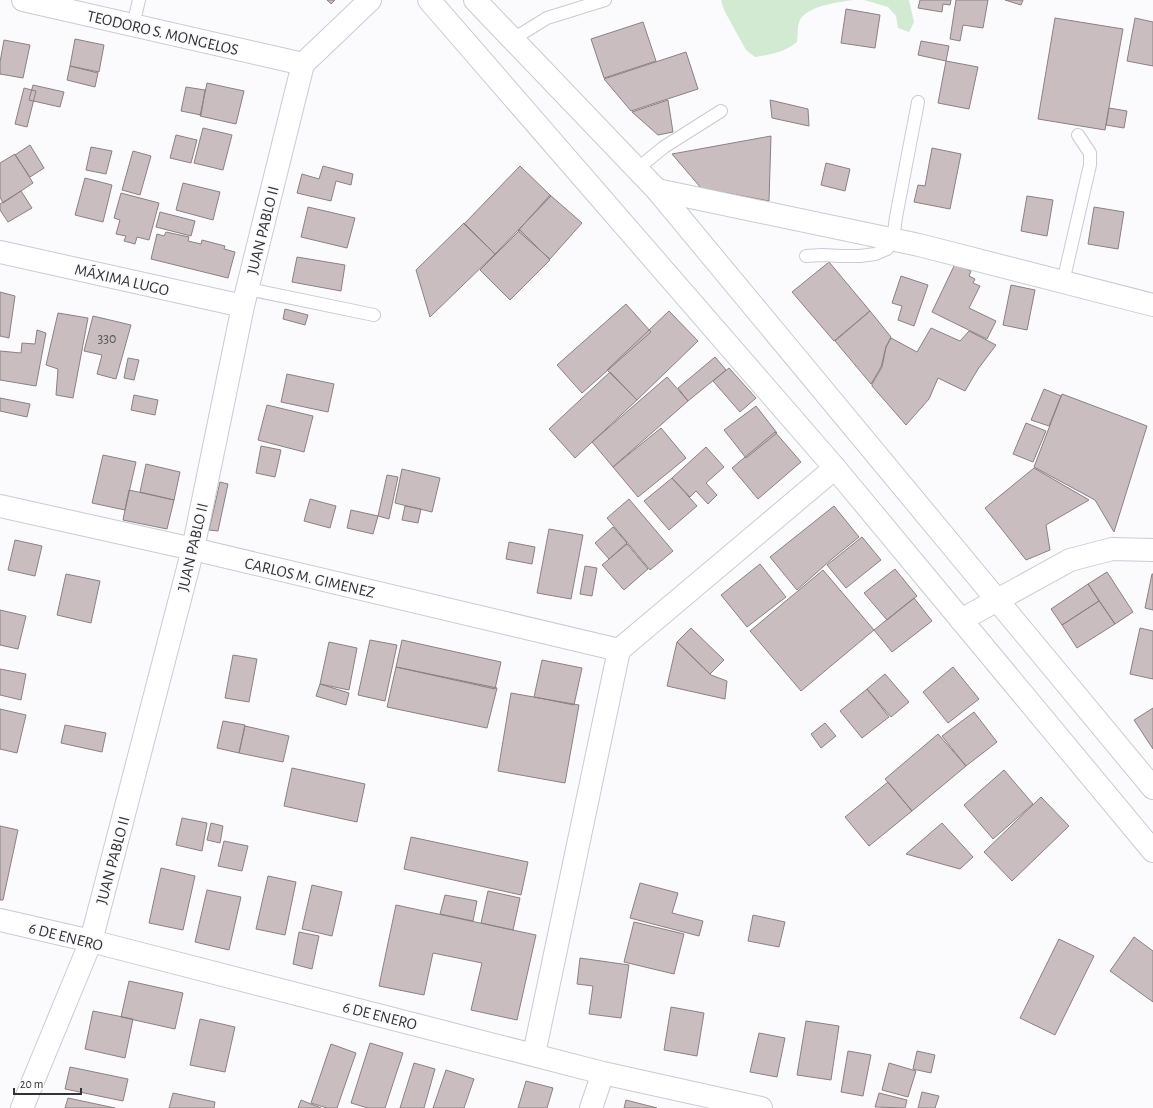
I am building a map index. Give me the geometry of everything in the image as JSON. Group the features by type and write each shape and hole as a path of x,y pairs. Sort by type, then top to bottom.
{"main road":[{"name":"TEODORO S. MONGELOS","path":"23,0 303,64"},
{"path":"303,64 370,0"},
{"path":"429,0 835,468 1153,851"},
{"path":"475,0 657,190 997,600 1151,782"},
{"name":"JUAN PABLO II","path":"22,1108 91,941 193,549 246,297 303,64"},
{"path":"657,190 894,239 1153,305"},
{"name":"MÁXIMA LUGO","path":"0,252 246,297"},
{"path":"534,1054 619,650 835,468"},
{"name":"CARLOS M. GIMENEZ","path":"0,506 193,549 619,650"},
{"path":"961,620 1070,560 1112,549 1153,550"},
{"name":"6 DE ENERO","path":"0,920 91,941 603,1072 761,1108"},
{"path":"592,1108 603,1072"}],"lane":[{"path":"133,25 140,0"},
{"path":"512,39 547,18 605,0"},
{"path":"806,256 875,254 887,249 894,239 896,217 918,102"},
{"path":"637,169 664,147 721,111"},
{"path":"1063,282 1090,165 1090,153 1078,135"},
{"path":"246,297 374,315"}],"green space":[{"path":"721,0 853,0 816,8 809,11 799,22 797,42 782,51 755,57 746,50 724,10"},
{"path":"864,0 909,0 914,22 909,32 898,28 896,16 888,7"}],"building":[{"path":"327,0 335,0 331,4"},
{"path":"920,0 951,0 950,5 943,4 942,12 918,8"},
{"path":"956,0 988,0 983,28 963,25 960,41 950,39"},
{"path":"1005,0 1023,0 1021,5"},
{"path":"846,9 880,15 875,48 841,43"},
{"path":"1055,18 1123,29 1105,130 1038,119"},
{"path":"1135,18 1153,22 1153,66 1127,61"},
{"path":"643,22 656,61 604,78 591,39"},
{"path":"75,39 104,45 99,72 70,66"},
{"path":"4,40 30,45 23,78 0,74 0,62"},
{"path":"921,41 949,46 946,61 918,55"},
{"path":"686,52 698,89 631,111 604,79"},
{"path":"946,61 978,67 969,109 938,103"},
{"path":"70,66 98,73 95,87 67,80"},
{"path":"207,83 244,91 236,124 200,116"},
{"path":"33,85 64,92 60,107 29,100"},
{"path":"186,87 205,90 201,115 181,111"},
{"path":"24,88 36,91 27,127 15,124"},
{"path":"668,100 673,132 658,135 632,112"},
{"path":"770,100 808,109 809,126 772,118"},
{"path":"1109,108 1127,111 1124,128 1106,125"},
{"path":"203,128 232,135 223,170 194,163"},
{"path":"176,135 197,140 191,163 170,158"},
{"path":"771,136 769,201 701,188 672,154"},
{"path":"30,145 44,168 30,177 15,155"},
{"path":"91,147 112,151 106,174 86,170"},
{"path":"932,148 961,154 950,209 914,202 918,185 925,186"},
{"path":"133,151 151,156 140,195 122,190"},
{"path":"15,154 33,183 3,203 0,197 0,163"},
{"path":"826,163 850,169 845,191 821,185"},
{"path":"323,166 353,174 351,185 336,181 331,201 297,193 302,174 319,179"},
{"path":"520,166 551,196 495,254 464,224"},
{"path":"85,178 112,185 103,222 75,215"},
{"path":"183,183 220,192 213,220 176,210"},
{"path":"21,191 32,208 8,222 0,210 0,204"},
{"path":"121,193 159,203 149,240 137,237 135,244 124,241 126,236 116,234 120,220 114,218"},
{"path":"550,195 582,223 550,259 518,231"},
{"path":"1027,196 1053,200 1047,236 1021,231"},
{"path":"308,207 355,218 347,248 301,237"},
{"path":"1094,207 1124,212 1118,249 1088,244"},
{"path":"160,212 195,221 191,236 156,227"},
{"path":"464,223 495,254 430,317 416,270"},
{"path":"520,230 550,260 510,300 480,270"},
{"path":"166,232 189,237 188,241 201,244 202,240 225,246 224,249 235,252 228,278 151,259 157,234 164,236"},
{"path":"297,257 345,265 341,291 292,282"},
{"path":"829,262 870,311 834,341 792,292"},
{"path":"955,264 971,271 969,276 975,279 973,283 980,286 969,308 996,321 987,339 932,312"},
{"path":"901,276 928,285 914,326 898,320 902,306 892,303"},
{"path":"1011,285 1035,290 1027,330 1003,325"},
{"path":"0,292 15,296 9,338 0,336"},
{"path":"626,304 651,332 582,393 557,365"},
{"path":"285,309 308,315 305,325 283,319"},
{"path":"669,311 698,341 637,400 607,370"},
{"path":"870,311 891,337 886,347 881,367 871,384 835,341"},
{"path":"58,313 88,318 73,398 56,395 58,369 46,365"},
{"path":"93,316 131,325 116,379 97,374 102,355 84,351"},
{"path":"931,328 960,341 969,331 996,345 978,369 965,391 938,378 929,399 906,425 872,386 872,384 882,367 886,347 891,338 917,352"},
{"path":"37,330 46,333 36,386 0,380 0,351 21,353 22,343 35,344"},
{"path":"715,357 726,370 688,401 678,388"},
{"path":"128,358 139,360 134,380 124,378"},
{"path":"729,368 756,398 740,412 713,381"},
{"path":"610,372 637,400 575,458 549,429"},
{"path":"287,374 334,384 328,412 281,402"},
{"path":"667,377 688,401 613,467 592,442"},
{"path":"1044,389 1061,396 1049,426 1031,420"},
{"path":"1062,394 1147,426 1114,532 1095,500 1034,467"},
{"path":"134,395 158,400 155,415 131,410"},
{"path":"0,398 30,404 27,417 0,411"},
{"path":"267,405 313,416 304,452 258,440"},
{"path":"756,406 777,433 746,458 724,430"},
{"path":"1026,423 1046,431 1033,462 1013,454"},
{"path":"661,428 686,458 638,497 613,467"},
{"path":"775,432 801,462 758,499 732,468"},
{"path":"261,446 281,450 275,477 256,473"},
{"path":"706,447 724,467 706,483 717,495 708,504 696,491 690,497 672,478"},
{"path":"103,455 136,462 125,510 92,503"},
{"path":"146,464 180,472 174,500 140,492"},
{"path":"1034,468 1089,500 1046,525 1050,550 1026,560 985,508"},
{"path":"402,469 440,478 432,512 395,503"},
{"path":"387,475 398,477 389,519 378,516"},
{"path":"672,478 697,506 669,530 644,501"},
{"path":"220,482 228,484 218,531 209,530"},
{"path":"129,490 174,500 167,529 123,520"},
{"path":"310,499 336,506 330,528 304,521"},
{"path":"629,499 673,551 650,570 607,518"},
{"path":"405,506 421,509 418,523 402,520"},
{"path":"834,506 859,537 797,590 770,557"},
{"path":"351,510 378,516 373,534 347,528"},
{"path":"613,527 627,543 609,559 595,543"},
{"path":"549,529 583,535 571,599 537,593"},
{"path":"862,537 881,560 846,588 827,565"},
{"path":"15,540 42,546 35,576 8,570"},
{"path":"509,542 535,547 532,564 506,559"},
{"path":"627,544 648,569 624,590 602,565"},
{"path":"760,564 786,597 747,627 721,595"},
{"path":"585,566 597,568 592,596 580,594"},
{"path":"895,569 917,596 887,620 864,593"},
{"path":"823,570 874,630 801,691 750,631"},
{"path":"1107,572 1133,612 1115,624 1088,584"},
{"path":"66,574 100,581 91,623 57,615"},
{"path":"1153,574 1153,610 1145,608"},
{"path":"1088,584 1099,601 1062,625 1051,609"},
{"path":"914,598 932,621 892,652 874,630"},
{"path":"1099,601 1115,624 1077,648 1062,625"},
{"path":"0,610 26,616 18,649 0,645"},
{"path":"691,628 724,660 710,674 677,642"},
{"path":"1140,628 1153,631 1153,679 1130,674"},
{"path":"370,640 397,645 385,701 358,695"},
{"path":"402,640 501,662 495,689 396,667"},
{"path":"329,642 357,648 349,690 320,684"},
{"path":"677,642 711,675 727,681 725,699 667,686"},
{"path":"233,655 257,659 249,702 225,698"},
{"path":"542,660 582,668 574,705 534,697"},
{"path":"396,667 497,688 487,728 387,707"},
{"path":"953,667 979,699 948,723 923,692"},
{"path":"0,669 26,674 21,700 0,695"},
{"path":"885,674 909,702 891,717 867,689"},
{"path":"320,684 349,693 346,705 316,696"},
{"path":"867,689 889,717 862,738 840,711"},
{"path":"511,693 579,705 565,783 498,771"},
{"path":"1153,708 1153,749 1134,720"},
{"path":"0,709 26,715 17,753 0,749"},
{"path":"974,712 997,742 966,766 942,736"},
{"path":"223,721 245,725 239,753 217,748"},
{"path":"825,723 836,736 821,748 811,734"},
{"path":"65,725 106,733 102,752 61,743"},
{"path":"245,726 289,736 283,762 239,753"},
{"path":"938,734 966,766 912,811 885,779"},
{"path":"292,768 365,784 357,822 284,806"},
{"path":"1004,770 1033,804 993,839 964,805"},
{"path":"888,782 912,811 869,846 845,817"},
{"path":"1041,797 1069,826 1012,881 984,852"},
{"path":"182,818 207,823 202,851 176,845"},
{"path":"211,823 223,826 220,843 207,840"},
{"path":"942,823 973,857 960,869 906,854"},
{"path":"0,826 18,830 3,900 0,900"},
{"path":"411,837 528,862 521,895 404,869"},
{"path":"224,841 248,846 242,871 218,866"},
{"path":"161,868 195,876 183,930 149,923"},
{"path":"268,876 296,882 285,935 256,929"},
{"path":"640,883 678,893 672,913 703,921 699,936 630,918"},
{"path":"312,885 342,892 332,936 302,929"},
{"path":"207,890 241,897 229,950 195,942"},
{"path":"488,891 520,898 513,930 481,923"},
{"path":"445,895 477,901 473,921 440,914"},
{"path":"396,905 536,935 517,1020 471,1010 482,963 433,953 424,995 379,986"},
{"path":"753,915 785,922 779,947 748,941"},
{"path":"634,922 684,934 674,974 624,962"},
{"path":"299,932 319,936 312,969 293,964"},
{"path":"1134,937 1153,951 1153,1002 1110,971"},
{"path":"1059,939 1094,956 1055,1035 1020,1018"},
{"path":"580,958 629,965 621,1018 589,1014 593,986 577,984"},
{"path":"129,981 183,993 175,1029 121,1017"},
{"path":"671,1007 704,1013 697,1056 664,1050"},
{"path":"93,1011 133,1019 125,1058 85,1049"},
{"path":"200,1019 235,1027 225,1072 190,1065"},
{"path":"806,1021 839,1026 831,1080 797,1075"},
{"path":"759,1033 785,1038 777,1077 750,1072"},
{"path":"370,1043 403,1053 385,1108 368,1108 351,1103"},
{"path":"331,1044 356,1053 337,1108 327,1108 311,1103"},
{"path":"848,1051 871,1055 863,1096 841,1092"},
{"path":"917,1051 935,1055 931,1073 913,1069"},
{"path":"414,1063 435,1069 424,1108 400,1108"},
{"path":"889,1063 916,1071 908,1097 882,1090"},
{"path":"70,1067 128,1079 123,1101 65,1089"},
{"path":"446,1070 474,1079 464,1108 433,1108"},
{"path":"526,1081 553,1088 547,1108 518,1108"},
{"path":"922,1092 939,1096 935,1108 918,1108"},
{"path":"173,1093 215,1102 214,1108 169,1108"},
{"path":"879,1093 907,1100 905,1108 875,1107"},
{"path":"68,1098 115,1108 65,1108"},
{"path":"301,1100 321,1108 298,1108"},
{"path":"626,1100 657,1108 624,1108"}]}
